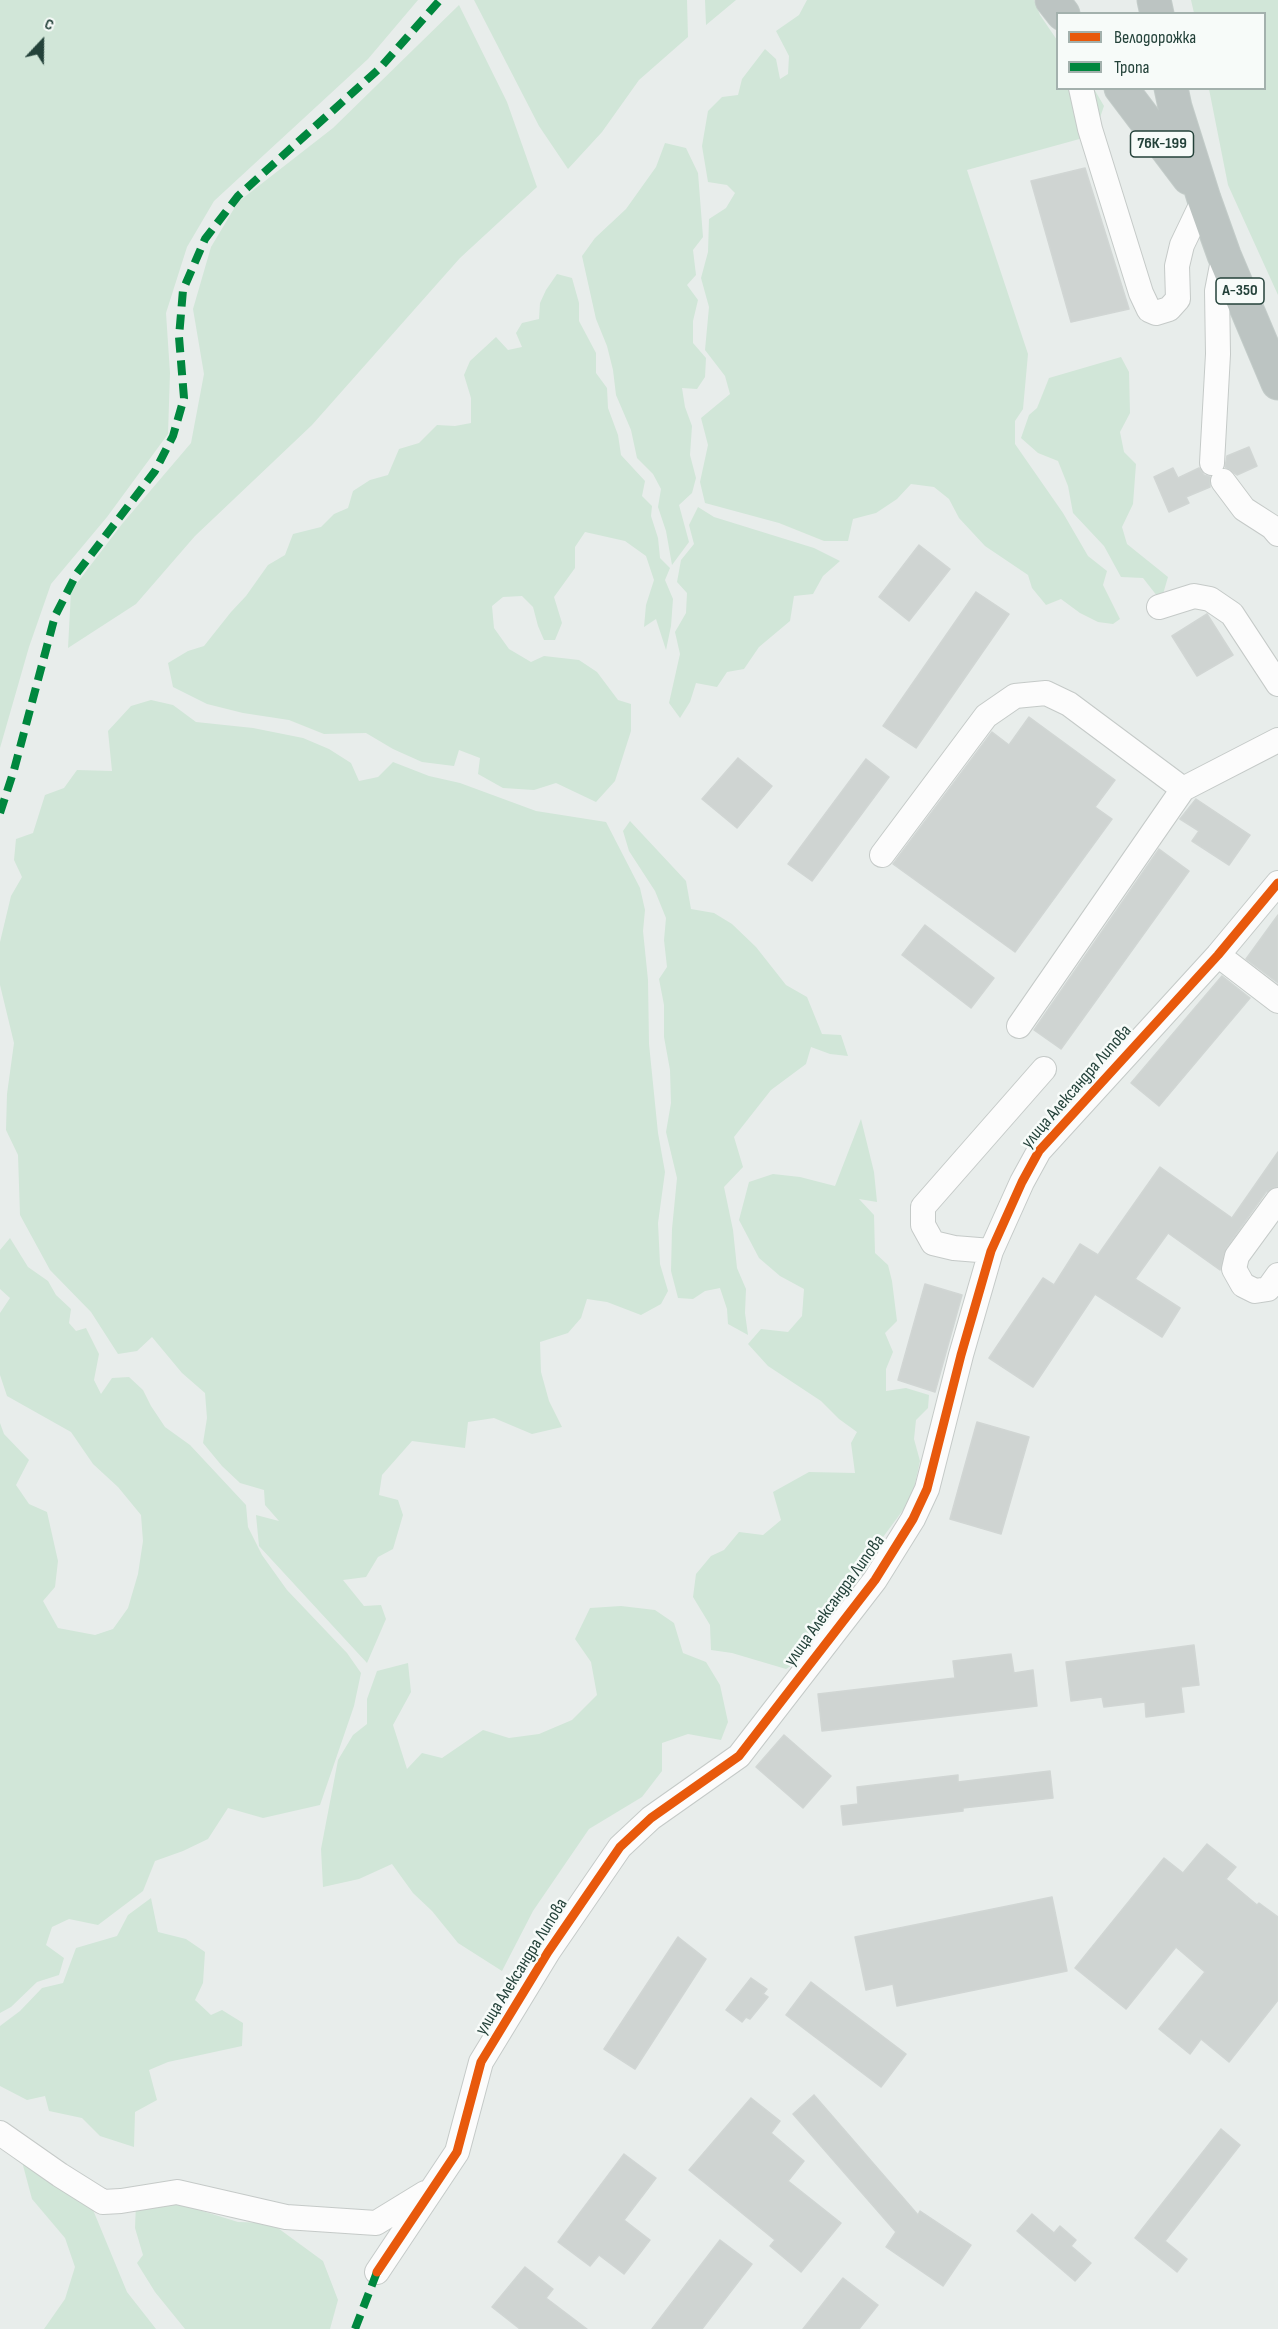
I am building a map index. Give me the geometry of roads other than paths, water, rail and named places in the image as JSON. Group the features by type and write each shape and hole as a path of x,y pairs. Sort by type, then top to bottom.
{"highway":[{"name":"76К-199","path":"1122,90 1204,199"},
{"name":"А-350","path":"1171,90 1204,199 1224,255 1278,383"}],"street":[{"path":"1081,90 1090,129 1141,293 1149,310 1156,313 1169,309 1178,299 1177,266 1182,245 1204,199"},
{"path":"1224,255 1217,291 1217,472 1244,509 1272,527 1278,534"},
{"path":"1159,607 1194,596 1210,599 1232,615 1278,684"},
{"path":"882,855 986,716 1015,696 1046,693 1069,704 1183,789"},
{"path":"1019,1026 1183,789 1278,740"},
{"name":"улица Александра Липова","path":"377,2272 457,2152 481,2062 548,1952 620,1847 651,1818 739,1756 875,1581 914,1519 927,1489 961,1355 991,1251 1022,1182 1039,1151 1218,955 1278,883"},
{"path":"1218,955 1278,1001"},
{"path":"991,1251 954,1248 933,1243 923,1225 923,1208 1044,1068"},
{"path":"1278,1200 1237,1257 1234,1269 1243,1285 1255,1291 1268,1289 1278,1275"},
{"path":"0,2133 103,2202 177,2192 286,2217 376,2223 432,2189"}]}
